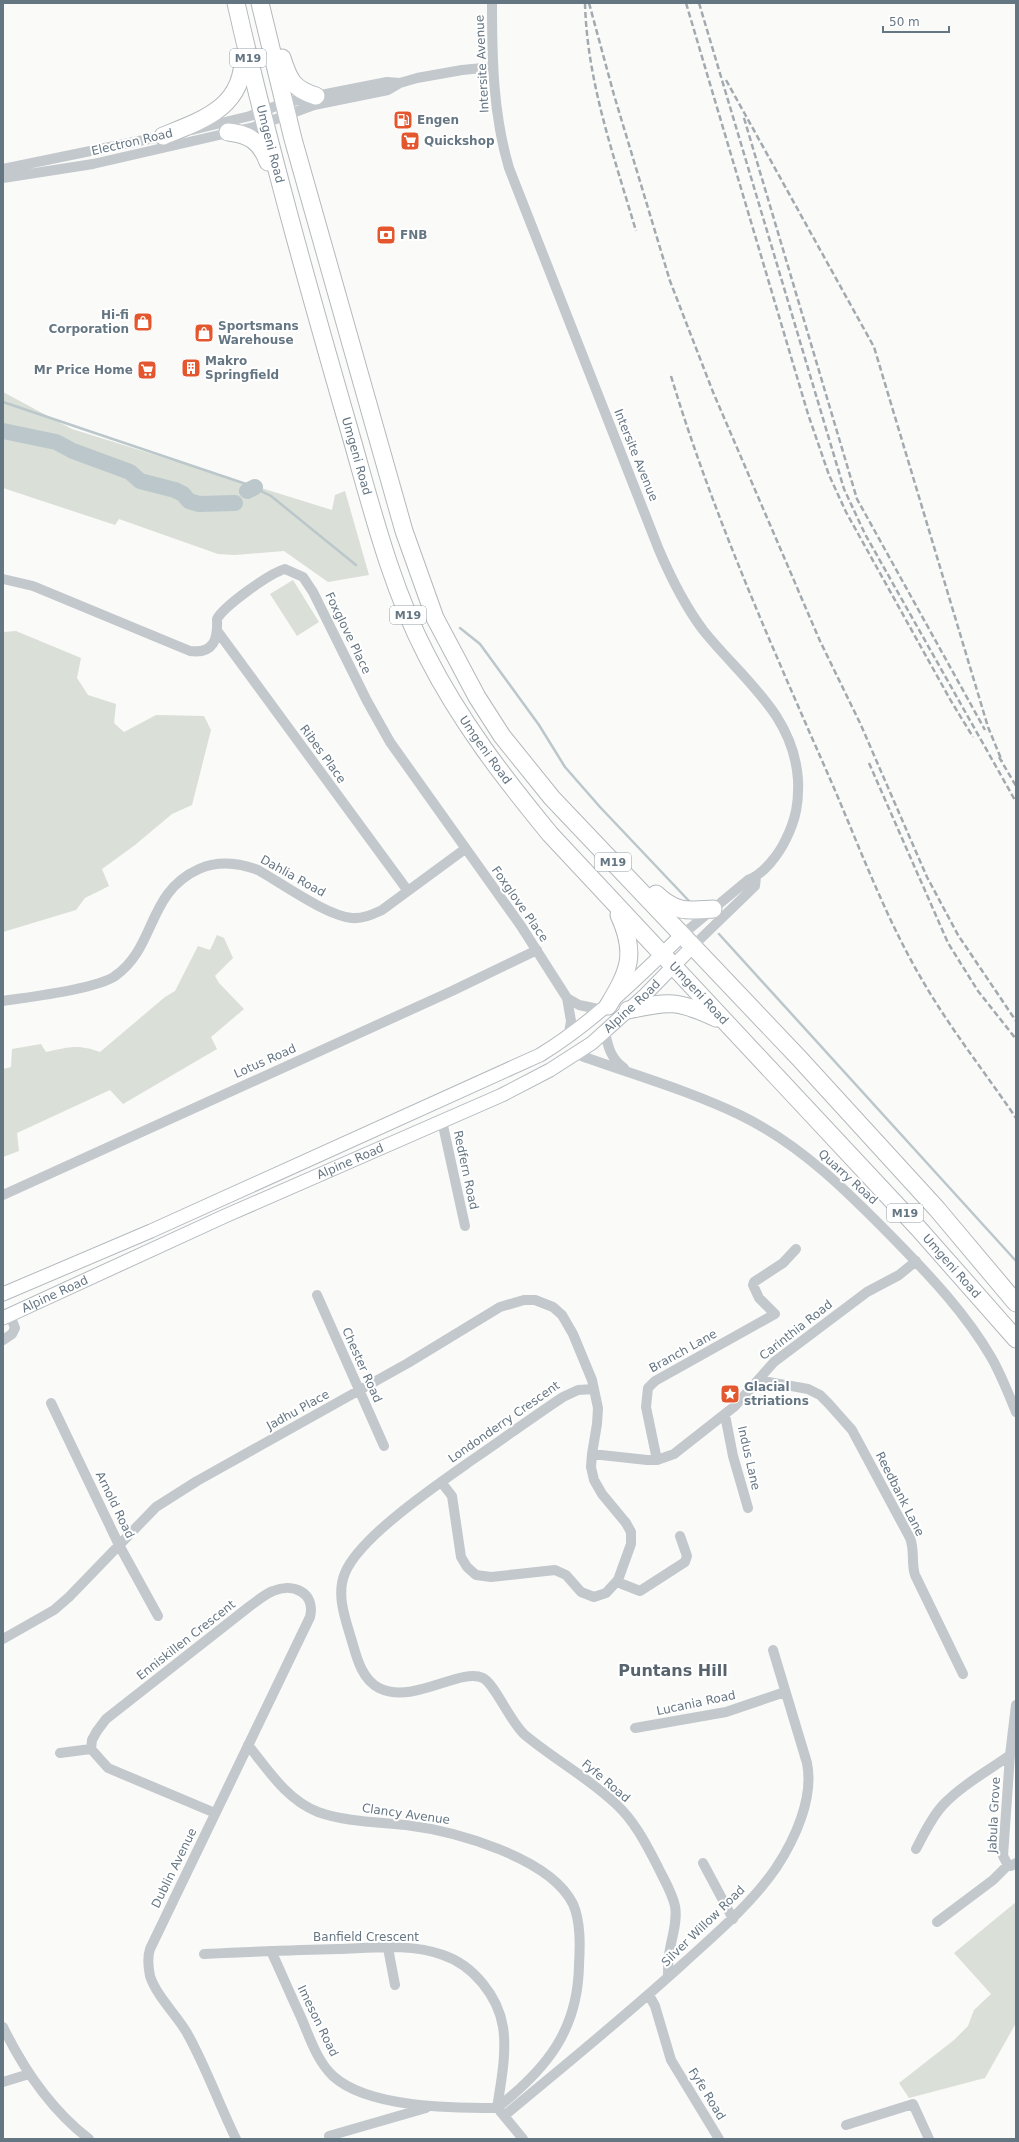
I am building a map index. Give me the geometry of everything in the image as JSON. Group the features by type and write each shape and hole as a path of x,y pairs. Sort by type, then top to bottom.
{"highway":[{"name":"Umgeni Road","path":"236,3 263,118 304,273 392,576 426,655 446,693 474,737 509,784 550,834 919,1229 1016,1339"},
{"name":"Umgeni Road","path":"260,3 285,109 404,531 422,586 438,624 477,697 502,736 552,798 799,1058 932,1204 1016,1303"},
{"path":"266,32 279,48 287,74 292,82 304,92 316,96"},
{"path":"163,136 209,117 228,101 236,90 241,78 243,64 243,34"},
{"path":"228,132 246,135 253,139 260,146 273,174 279,180"},
{"path":"552,798 667,904 682,910 713,909"},
{"path":"606,1008 625,974 629,960 627,932 614,904"},
{"path":"628,1010 664,1003 675,1003 695,1008 728,1025"}],"main road":[{"path":"667,961 688,940"},
{"name":"Alpine Road","path":"4,1290 192,1212 501,1074 540,1055 568,1038 667,961"},
{"name":"Alpine Road","path":"6,1317 225,1216 502,1095 576,1054 605,1032 628,1010 667,961"},
{"path":"192,1212 219,1207 225,1216"}],"street":[{"name":"Intersite Avenue","path":"492,3 493,67 498,123 512,177 665,564 680,594 703,629 773,711 786,730 797,769 798,798 796,816 783,845 756,877 754,886 688,940"},
{"path":"285,109 320,104 388,90 400,83 445,72 493,67"},
{"path":"263,118 316,96 387,82 400,83"},
{"name":"Electron Road","path":"3,178 93,164 228,132 263,118"},
{"name":"Electron Road","path":"3,169 163,136 263,118"},
{"name":"Foxglove Place","path":"3,578 33,586 190,652 198,652 207,649 212,644 218,632 217,619 220,614 271,575 285,569 303,577 313,592 382,729 464,849 510,910 567,998 571,1021 568,1038"},
{"name":"Ribes Place","path":"218,632 408,891"},
{"name":"Dahlia Road","path":"3,1001 77,987 104,981 114,977 124,969 136,954 159,907 174,885 192,872 208,865 225,863 252,868 334,914 353,918 376,913 464,849"},
{"name":"Intersite Avenue","path":"688,940 713,909 748,880 756,877"},
{"name":"Lotus Road","path":"3,1195 452,991 537,950"},
{"path":"567,998 579,1005 606,1008"},
{"name":"Quarry Road","path":"605,1032 610,1050 616,1062 631,1072"},
{"name":"Quarry Road","path":"576,1054 631,1072 719,1105 783,1140 823,1171 916,1261 960,1312 984,1347 996,1368 1016,1412"},
{"name":"Redfern Road","path":"442,1121 465,1226"},
{"name":"Branch Lane","path":"657,1460 646,1407 648,1388 655,1381 775,1314 758,1296 753,1285 754,1282 783,1263 796,1249"},
{"name":"Carinthia Road","path":"592,1454 657,1460 674,1454 684,1448 725,1415 741,1400 769,1366 867,1292 902,1273 916,1261"},
{"name":"Chester Road","path":"316,1295 384,1446"},
{"name":"Jadhu Place","path":"3,1639 59,1606 156,1507 171,1496 444,1342 491,1312 524,1300 546,1303 553,1307 562,1315 590,1373 594,1389"},
{"path":"3,1340 12,1334 15,1328 6,1317"},
{"name":"Reedbank Lane","path":"758,1380 814,1391 848,1424 910,1538 913,1545 915,1575 963,1674"},
{"path":"441,1482 452,1496 461,1557 467,1568 476,1575 491,1577 555,1570 566,1576 581,1592 594,1597 606,1593 617,1582 631,1544 631,1532 602,1494 594,1480 591,1467 598,1408 594,1389"},
{"name":"Londonderry Crescent","path":"482,1677 468,1675 425,1689 398,1691 379,1688 362,1670 342,1603 342,1583 344,1573 354,1557 388,1523 441,1482 563,1396 578,1390 594,1389"},
{"name":"Arnold Road","path":"51,1402 120,1545 158,1616"},
{"name":"Indus Lane","path":"725,1415 733,1456 748,1508"},
{"path":"617,1582 640,1591 685,1562 687,1556 680,1536"},
{"name":"Enniskillen Crescent","path":"91,1749 94,1735 106,1720 265,1595 282,1588 296,1589 308,1596 312,1606"},
{"name":"Dublin Avenue","path":"236,2139 199,2056 186,2032 151,1977 147,1959 150,1949 310,1617 312,1606"},
{"name":"Silver Willow Road","path":"504,2116 649,1995 732,1918 759,1890 776,1867 798,1825 806,1801 809,1773 773,1650"},
{"name":"Fyfe Road","path":"482,1677 490,1685 518,1729 618,1805 638,1831 666,1883 675,1906 674,1925 669,1954 668,1977"},
{"name":"Lucania Road","path":"635,1728 726,1712 785,1692"},
{"name":"Jabula Grove","path":"1012,1864 1003,1856 1010,1755 1016,1705"},
{"name":"Clancy Avenue","path":"248,1745 283,1788 303,1804 317,1812 347,1818 431,1829 482,1843 538,1869 569,1897 576,1916 580,1954 579,1979 574,2006 566,2030 553,2054 520,2090 497,2108"},
{"path":"60,1753 91,1749 108,1768 215,1813"},
{"path":"916,1849 926,1828 944,1804 955,1794 1010,1755"},
{"path":"703,1863 732,1918"},
{"path":"937,1922 1012,1864"},
{"path":"388,1948 395,1985"},
{"name":"Banfield Crescent","path":"204,1954 388,1948 421,1949 445,1955 475,1975 486,1988 499,2010 503,2026 505,2047 497,2108"},
{"name":"Imeson Road","path":"271,1951 314,2048 333,2076 355,2090 374,2096 430,2107 497,2108"},
{"name":"Fyfe Road","path":"649,1995 659,2018 672,2060 719,2139"},
{"path":"3,2026 29,2074 61,2114 89,2139"},
{"path":"3,2082 29,2074"},
{"path":"846,2125 913,2104 928,2139"},
{"path":"329,2136 430,2107"},
{"path":"497,2108 523,2139"}],"shaded area":[{"path":"3,392 72,429 332,510 335,495 345,491 369,575 328,582 284,551 235,555 218,554 119,519 115,525 3,488"},
{"path":"293,580 319,622 297,636 270,594"},
{"path":"16,631 81,658 77,678 88,695 116,704 114,723 124,732 156,715 204,716 211,730 192,805 172,814 135,845 102,869 109,886 85,898 76,910 3,932 3,632"},
{"path":"217,935 224,938 233,958 215,976 219,983 244,1009 211,1037 217,1049 123,1104 110,1090 17,1133 19,1151 3,1157 3,1069 11,1067 12,1049 41,1044 46,1052 79,1047 100,1052 165,997 175,991 198,946 210,950"},
{"path":"1016,1902 1016,2023 985,2078 909,2098 899,2083 954,2040 968,2026 974,2010 991,1994 954,1953"}],"waterway":[{"path":"3,402 249,485 271,496 356,565"},
{"path":"3,431 56,442 73,451 130,472 140,481 175,490 183,494 189,501 199,504 235,503"},
{"path":"247,491 255,487"},
{"path":"460,628 480,644 539,725 565,767 600,807 690,902"},
{"path":"719,934 1016,1261"}],"railway":[{"path":"585,3 587,32 596,90 636,231"},
{"path":"589,3 614,95 670,281 713,392 820,641 860,723 927,877 958,935 1016,1021"},
{"path":"686,3 808,414 829,475 846,512 951,701 973,737"},
{"path":"699,3 844,489 865,534 1016,802"},
{"path":"726,80 874,347 988,727 1002,761"},
{"path":"744,118 857,499 985,730"},
{"path":"671,376 687,427 723,527 784,674 894,928 932,996 1016,1118"},
{"path":"999,757 1016,786"},
{"path":"869,763 948,943 978,991 1016,1039"}],"place":[{"name":"Engen","path":"403,120"},
{"name":"Quickshop","path":"410,141"},
{"name":"FNB","path":"386,235"},
{"name":"Hi-fi Corporation","path":"143,322"},
{"name":"Sportsmans Warehouse","path":"204,333"},
{"name":"Makro Springfield","path":"191,368"},
{"name":"Mr Price Home","path":"147,370"},
{"name":"Glacial striations","path":"730,1394"}],"district":[{"name":"Puntans Hill","path":"673,1670"}]}
